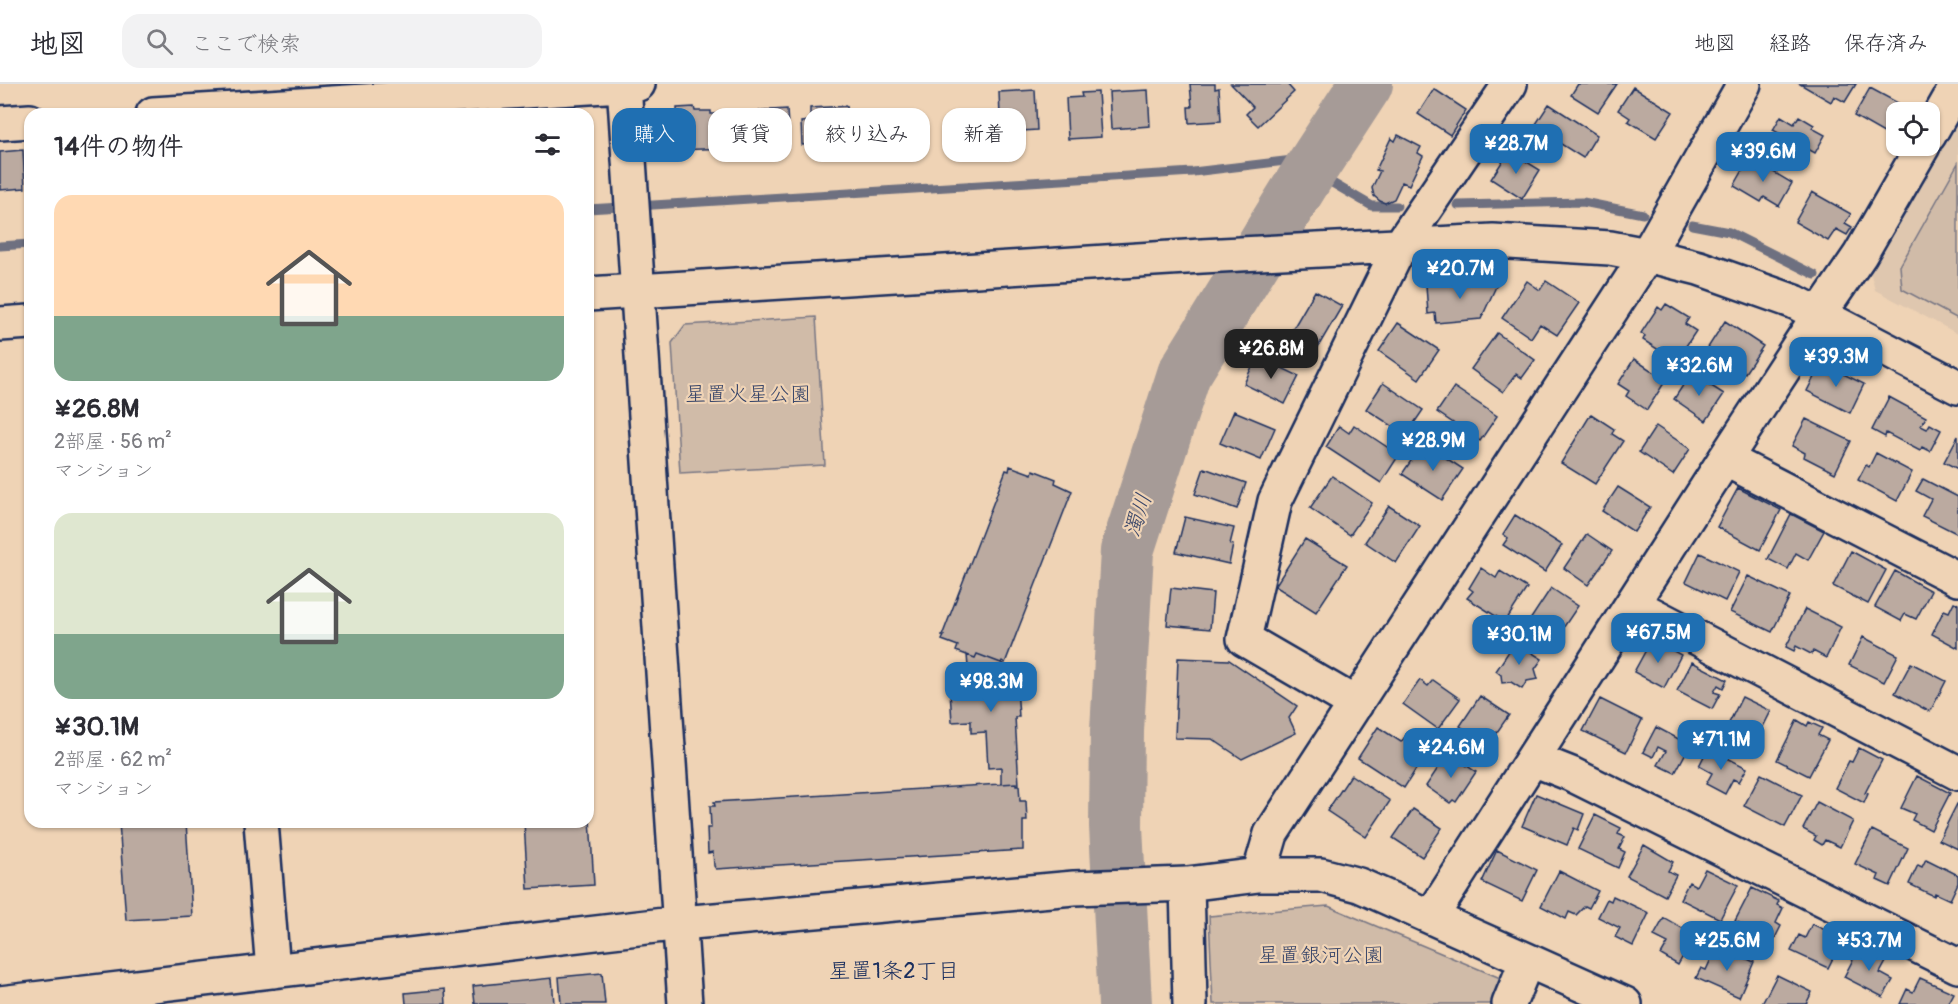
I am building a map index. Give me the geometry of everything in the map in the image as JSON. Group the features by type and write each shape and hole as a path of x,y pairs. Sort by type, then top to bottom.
{"street":[{"path":"624,84 685,1004"},
{"path":"224,108 426,91 638,84"},
{"path":"1356,705 1244,639 1275,501 1400,246 1510,84"},
{"path":"1259,875 1271,834 1647,255 1744,84"},
{"path":"1940,116 1958,84"},
{"path":"0,123 24,121"},
{"path":"1431,918 1725,459 1860,255 1917,156"},
{"path":"594,294 1400,246 1493,242 1610,248 1699,268 1795,302 1958,387"},
{"path":"0,324 24,322"},
{"path":"1725,459 1958,579"},
{"path":"1632,604 1958,773"},
{"path":"1533,759 1571,774 1958,966"},
{"path":"261,828 273,971"},
{"path":"20,1003 681,923 1074,888 1187,884 1259,875 1321,875 1359,885 1625,1004"},
{"path":"1187,884 1190,1004"},
{"path":"1509,1004 1527,960"}],"shaded area":[{"path":"1958,112 1958,334 1875,290 1870,271 1934,156 1940,156 1940,145"}],"green space":[{"path":"1958,163 1958,319 1902,289 1900,266"},
{"name":"星置火星公園","path":"816,317 825,465 680,473 672,343 685,325"},
{"name":"星置銀河公園","path":"1328,906 1505,980 1494,1004 1213,1004 1209,916"}],"building":[{"path":"1190,84 1215,84 1215,89 1219,88 1221,121 1189,123 1188,107 1192,107"},
{"path":"1231,84 1287,84 1294,92 1258,126 1246,114 1253,107"},
{"path":"1578,84 1617,84 1598,112 1571,95"},
{"path":"1800,84 1856,84 1845,102 1834,96 1831,102"},
{"path":"1633,87 1673,112 1656,138 1628,121 1630,118 1618,110"},
{"path":"1870,88 1896,102 1886,102 1886,134 1854,116"},
{"path":"1434,89 1466,110 1450,135 1418,114"},
{"path":"1035,90 1037,130 1026,131 1026,108 1000,108 999,92"},
{"path":"1148,90 1150,126 1111,129 1109,92"},
{"path":"1098,92 1101,137 1068,139 1066,98 1082,97 1081,93"},
{"path":"1549,104 1597,135 1583,158 1534,127"},
{"path":"847,106 847,108 810,108"},
{"path":"696,111 708,111 708,149 696,149"},
{"path":"1781,116 1794,124 1799,116 1814,125 1812,128 1825,135 1815,153 1799,144 1794,152 1781,144 1786,137 1773,130"},
{"path":"801,122 804,122 804,145 802,145"},
{"path":"1398,135 1421,147 1418,153 1423,156 1409,185 1402,182 1394,199 1385,203 1374,196 1372,188 1380,171 1376,170 1391,138 1395,141"},
{"path":"23,150 24,188 0,190 0,152"},
{"path":"1509,151 1540,170 1522,199 1491,179"},
{"path":"1750,158 1792,183 1779,206 1764,197 1761,202 1734,186"},
{"path":"1812,192 1851,214 1845,223 1852,227 1847,235 1836,229 1828,241 1795,222"},
{"path":"1499,280 1481,319 1436,323 1435,313 1428,314 1426,285"},
{"path":"1527,281 1540,290 1546,281 1579,303 1557,335 1540,324 1531,338 1502,318"},
{"path":"1315,291 1342,306 1318,347 1291,332"},
{"path":"1666,304 1689,318 1685,324 1696,331 1676,361 1643,340 1645,336 1641,333 1658,307 1662,310"},
{"path":"1725,321 1763,346 1745,373 1707,349"},
{"path":"1398,323 1439,350 1419,379 1379,351"},
{"path":"1497,333 1535,360 1522,378 1516,374 1503,392 1471,369"},
{"path":"1257,356 1299,376 1285,404 1244,384"},
{"path":"1634,359 1666,380 1647,410 1626,396 1629,391 1618,384"},
{"path":"1821,363 1864,384 1850,413 1807,391"},
{"path":"1691,373 1724,394 1706,421 1674,399"},
{"path":"1383,383 1423,410 1406,435 1366,409"},
{"path":"1454,387 1497,416 1480,441 1437,412"},
{"path":"1889,397 1926,417 1921,426 1927,429 1930,424 1941,430 1930,451 1922,447 1920,451 1886,433 1885,437 1872,430"},
{"path":"1234,411 1275,428 1261,460 1220,443"},
{"path":"1591,414 1614,429 1612,434 1623,441 1595,484 1561,463"},
{"path":"1806,419 1851,441 1835,473 1804,457 1805,453 1792,446"},
{"path":"1354,425 1399,455 1381,483 1326,447 1339,426 1349,433"},
{"path":"1656,426 1690,449 1673,475 1639,452"},
{"path":"1958,436 1958,469 1944,462"},
{"path":"1423,443 1463,469 1442,500 1402,474"},
{"path":"1876,453 1912,472 1897,501 1858,480 1866,465 1869,467"},
{"path":"1010,466 1032,474 1033,470 1056,479 1055,483 1072,491 1005,663 1002,661 1001,663 977,654 975,658 956,651 958,646 942,640 944,636 942,636 1006,470 1009,471"},
{"path":"1204,468 1246,483 1237,509 1195,494"},
{"path":"1332,476 1372,503 1350,535 1310,508"},
{"path":"1923,479 1958,497 1958,534 1922,516 1931,499 1916,491"},
{"path":"1618,487 1650,507 1634,532 1602,511"},
{"path":"1738,488 1781,510 1760,550 1717,527"},
{"path":"1389,506 1420,526 1396,563 1365,542"},
{"path":"1791,514 1824,531 1808,560 1796,553 1788,569 1768,559"},
{"path":"1515,515 1562,545 1545,572 1503,545 1508,538 1503,534"},
{"path":"1185,517 1234,528 1229,564 1176,552"},
{"path":"1587,534 1612,551 1588,585 1564,568"},
{"path":"1305,539 1347,565 1316,612 1275,586"},
{"path":"1851,551 1886,570 1868,604 1833,586"},
{"path":"1700,553 1739,572 1725,601 1686,582"},
{"path":"1481,568 1496,578 1500,571 1527,588 1505,622 1467,598 1473,591 1469,588"},
{"path":"1895,571 1931,591 1916,619 1905,614 1901,621 1875,607"},
{"path":"1748,576 1790,596 1772,632 1730,612"},
{"path":"1171,588 1213,593 1210,629 1167,625"},
{"path":"1551,588 1578,606 1553,643 1526,626"},
{"path":"1954,602 1958,604 1958,648 1932,634 1944,610 1949,612"},
{"path":"1805,609 1841,627 1826,658 1813,651 1811,654 1796,646 1794,651 1786,647"},
{"path":"1863,637 1898,655 1884,682 1849,665"},
{"path":"1652,639 1681,655 1664,688 1634,672"},
{"path":"1515,642 1542,659 1535,669 1538,679 1527,681 1522,689 1511,682 1502,683 1501,675 1496,671"},
{"path":"977,654 1012,670 1013,687 1017,687 1019,717 1015,717 1019,785 1016,783 1001,784 1001,767 988,768 986,732 971,733 971,721 952,722 950,691 970,690 967,655 975,658"},
{"path":"1178,658 1229,660 1297,706 1289,718 1296,733 1242,759 1212,739 1175,738"},
{"path":"1692,662 1727,680 1723,688 1718,685 1714,692 1720,694 1712,709 1677,691"},
{"path":"1911,663 1946,681 1930,712 1895,693"},
{"path":"1420,680 1428,686 1433,680 1460,699 1438,729 1403,704"},
{"path":"1480,696 1509,715 1488,745 1460,726"},
{"path":"1742,697 1771,711 1756,741 1727,727"},
{"path":"1600,699 1642,720 1626,752 1583,731"},
{"path":"1797,720 1807,726 1809,722 1822,728 1818,735 1828,740 1809,776 1777,760"},
{"path":"1378,727 1401,742 1408,733 1430,747 1404,788 1358,758"},
{"path":"1656,727 1690,745 1675,773 1658,765 1666,751 1658,747 1653,757 1643,752"},
{"path":"1708,748 1747,768 1739,782 1733,779 1725,794 1706,784 1712,773 1699,766"},
{"path":"1859,748 1882,760 1865,793 1868,794 1864,803 1835,788 1849,761 1852,762"},
{"path":"1448,753 1476,772 1456,802 1453,800 1450,803 1426,786"},
{"path":"1761,774 1802,795 1785,827 1744,806"},
{"path":"1351,775 1390,801 1366,837 1327,811"},
{"path":"1917,776 1950,793 1931,830 1912,820 1915,814 1901,808"},
{"path":"1016,783 1019,785 1020,801 1026,801 1027,821 1023,821 1023,850 716,869 713,852 708,853 707,828 711,828 710,806 715,806 714,802"},
{"path":"1536,794 1584,814 1578,830 1574,828 1567,845 1522,826"},
{"path":"1817,802 1853,821 1840,847 1825,840 1822,845 1814,840 1816,836 1803,829"},
{"path":"1958,805 1958,849 1939,840"},
{"path":"1413,809 1442,828 1422,857 1393,838"},
{"path":"1595,815 1621,828 1618,834 1625,837 1619,849 1625,852 1618,868 1578,849"},
{"path":"119,828 186,828 192,916 126,920"},
{"path":"524,828 591,828 594,885 528,889"},
{"path":"1872,830 1908,848 1890,886 1877,880 1879,875 1855,864"},
{"path":"1644,845 1673,862 1668,871 1676,875 1665,896 1627,876"},
{"path":"1497,850 1537,870 1522,901 1482,882"},
{"path":"1926,859 1958,875 1958,883 1950,900 1935,893 1934,896 1909,884 1918,865 1922,867"},
{"path":"1705,869 1738,885 1720,919 1680,899 1689,882 1696,886"},
{"path":"1559,871 1598,891 1589,908 1585,906 1576,915 1569,912 1566,919 1541,906"},
{"path":"1752,888 1779,901 1777,905 1783,908 1776,923 1781,926 1774,940 1735,921"},
{"path":"1613,896 1649,913 1633,946 1615,937 1620,928 1598,917 1607,899 1611,901"},
{"path":"1664,918 1702,939 1695,952 1687,949 1678,965 1661,955 1668,943 1654,936"},
{"path":"1812,924 1843,938 1828,968 1791,951 1799,935 1805,938"},
{"path":"1717,946 1754,962 1739,997 1696,978 1701,968 1706,970"},
{"path":"1860,946 1887,960 1880,973 1893,980 1883,997 1844,977"},
{"path":"602,973 605,1004 561,1004 559,977"},
{"path":"1777,975 1812,992 1806,1004 1762,1004"},
{"path":"552,978 554,1004 475,1004 473,986"},
{"path":"1920,978 1954,993 1948,1004 1900,1004 1907,989 1913,992"},
{"path":"445,989 446,1004 406,1004 405,993"}],"waterway":[{"name":"濁川","path":"1125,1004 1116,826 1117,731 1127,551 1184,374 1366,84"},
{"path":"594,209 1193,172 1318,157"},
{"path":"1310,170 1372,206 1397,206"},
{"path":"1458,205 1583,202 1643,214"},
{"path":"1692,225 1729,232 1815,275"},
{"path":"0,246 24,244"}],"district":[{"name":"星置1条2丁目","path":"894,971"}]}
